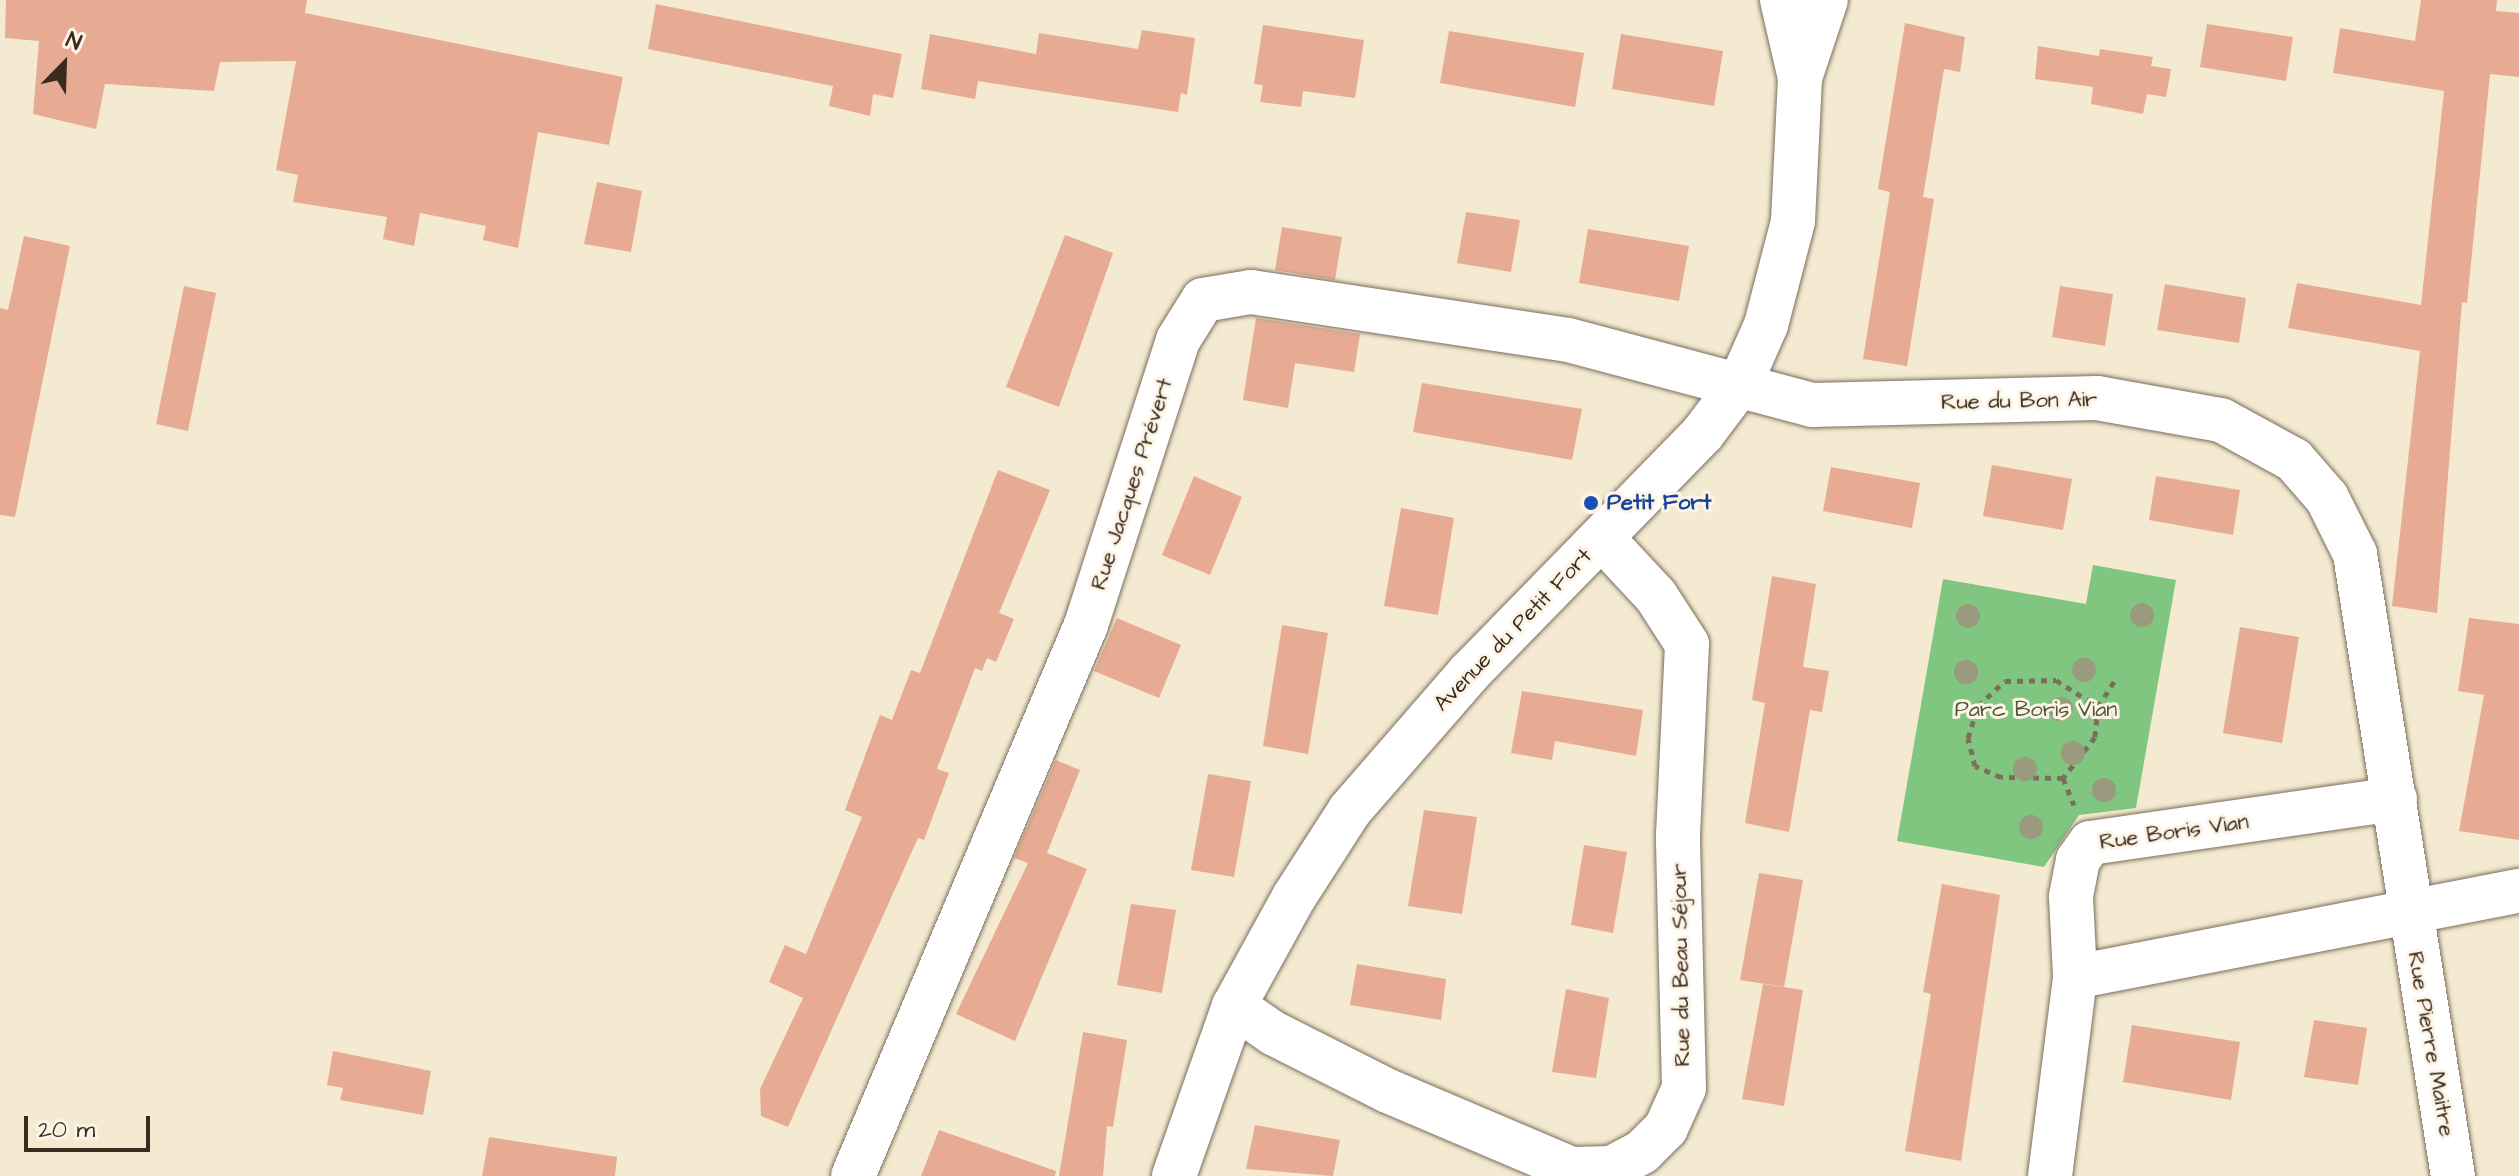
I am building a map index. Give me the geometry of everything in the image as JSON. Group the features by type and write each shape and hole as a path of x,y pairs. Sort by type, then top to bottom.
{"street":[{"name":"Avenue du Petit Fort","path":"1782,0 1800,78"},
{"name":"Avenue du Petit Fort","path":"1174,1176 1234,1006 1294,897 1350,810 1469,673 1703,433 1740,384 1766,325 1793,221 1800,78 1826,0"},
{"name":"Rue Jacques Prévert","path":"853,1176 1086,625 1178,340 1203,300 1251,292 1568,340 1740,384"},
{"name":"Rue du Bon Air","path":"1740,384 1812,405 2097,398 2221,420 2294,460 2327,498 2355,554 2395,799 2408,912"},
{"name":"Rue du Beau Séjour","path":"1234,1006 1273,1033 1388,1091 1572,1169 1612,1168 1642,1152 1666,1128 1684,1088 1678,835 1687,644 1656,596 1602,538"},
{"name":"Rue Boris Vian","path":"2050,1176 2075,977 2071,897 2078,860 2090,843 2395,799"},
{"path":"2075,977 2519,891"},
{"name":"Rue Pierre Maitre","path":"2408,912 2453,1176"}],"path":[{"path":"2063,778 2095,737 2098,707 2117,677"},
{"path":"2063,778 2001,777 1975,766 1968,738 1978,706 2005,681 2056,680 2098,707"},
{"path":"2063,778 2090,843"}],"green space":[{"name":"Parc Boris Vian","path":"2093,565 2176,580 2136,808 2079,815 2044,867 1897,841 1943,579 2086,604"}],"building":[{"path":"6,0 307,0 305,13 623,77 609,145 538,132 518,248 483,240 486,226 420,213 414,246 383,239 387,217 293,202 298,175 276,170 296,61 220,62 214,91 105,84 96,129 33,114 39,41 5,38"},
{"path":"2421,0 2497,0 2496,11 2519,13 2519,77 2490,74 2467,303 2462,302 2437,613 2392,606 2420,351 2288,328 2297,283 2421,305 2444,91 2333,73 2340,28 2415,41"},
{"path":"656,4 902,54 893,98 873,94 870,116 829,106 833,86 648,49"},
{"path":"1905,23 1965,37 1960,72 1944,69 1923,197 1934,199 1907,366 1863,359 1890,192 1878,189"},
{"path":"2207,24 2293,37 2286,81 2200,67"},
{"path":"1263,25 1364,40 1355,98 1303,91 1301,107 1260,102 1263,85 1254,84"},
{"path":"1142,30 1195,38 1187,95 1181,93 1178,112 978,81 975,99 921,89 930,34 1036,54 1039,33 1138,49"},
{"path":"1449,31 1584,53 1575,107 1440,83"},
{"path":"1621,34 1723,51 1714,106 1612,89"},
{"path":"2038,46 2099,56 2100,49 2153,57 2151,66 2171,69 2166,97 2147,94 2143,114 2091,104 2093,87 2035,79"},
{"path":"597,182 642,191 631,252 584,244"},
{"path":"1466,212 1520,220 1511,272 1457,263"},
{"path":"1282,227 1342,237 1335,280 1275,270"},
{"path":"1588,229 1689,246 1679,301 1579,283"},
{"path":"1065,235 1113,253 1059,407 1006,387"},
{"path":"24,236 70,246 15,517 0,515 0,308 8,310"},
{"path":"2165,284 2246,298 2239,343 2157,330"},
{"path":"184,286 216,293 188,431 156,424"},
{"path":"2060,286 2113,294 2105,346 2052,337"},
{"path":"1256,318 1360,334 1354,372 1295,363 1288,408 1243,400"},
{"path":"1422,383 1582,409 1572,460 1413,432"},
{"path":"1992,465 2072,479 2063,530 1983,516"},
{"path":"1831,467 1920,483 1912,528 1823,511"},
{"path":"998,470 1050,490 999,613 1014,619 996,662 987,658 982,671 975,668 937,769 949,773 924,840 918,838 788,1127 761,1116 760,1089 803,998 769,982 785,945 806,954 862,817 845,810 880,715 892,720 911,670 920,673"},
{"path":"1194,476 1242,497 1210,575 1162,555"},
{"path":"2156,476 2240,490 2233,535 2149,520"},
{"path":"1401,508 1454,518 1438,615 1384,606"},
{"path":"1772,576 1816,584 1803,667 1829,671 1822,712 1810,710 1789,832 1745,823 1765,703 1752,700"},
{"path":"1117,618 1181,645 1159,698 1094,671"},
{"path":"2469,618 2519,624 2519,840 2459,831 2484,695 2458,691"},
{"path":"1282,625 1328,633 1308,754 1263,746"},
{"path":"2240,627 2299,637 2282,743 2223,733"},
{"path":"1522,691 1643,710 1636,756 1555,741 1552,760 1511,753"},
{"path":"1056,760 1080,770 1047,853 1087,869 1015,1041 956,1014 1028,863 1014,858"},
{"path":"1208,774 1251,781 1234,877 1191,870"},
{"path":"1424,810 1477,817 1462,914 1408,906"},
{"path":"1584,845 1627,852 1613,933 1571,925"},
{"path":"1759,873 1803,880 1784,987 1740,980"},
{"path":"1942,884 2000,895 1961,1161 1905,1151 1931,994 1923,992"},
{"path":"1131,904 1176,910 1162,993 1117,985"},
{"path":"1357,964 1446,979 1441,1020 1350,1005"},
{"path":"1763,984 1803,990 1784,1106 1742,1099"},
{"path":"1566,989 1609,998 1596,1078 1552,1072"},
{"path":"2314,1020 2367,1028 2358,1085 2304,1077"},
{"path":"2132,1025 2240,1042 2231,1100 2123,1082"},
{"path":"1083,1032 1127,1040 1113,1127 1107,1126 1103,1176 1059,1176"},
{"path":"333,1051 431,1071 423,1115 340,1100 343,1088 327,1085"},
{"path":"1255,1125 1340,1140 1333,1176 1246,1169"},
{"path":"939,1130 1056,1171 1055,1176 921,1176"},
{"path":"489,1137 617,1157 615,1176 482,1176"}],"place":[{"name":"Petit Fort","path":"1591,503"}]}
